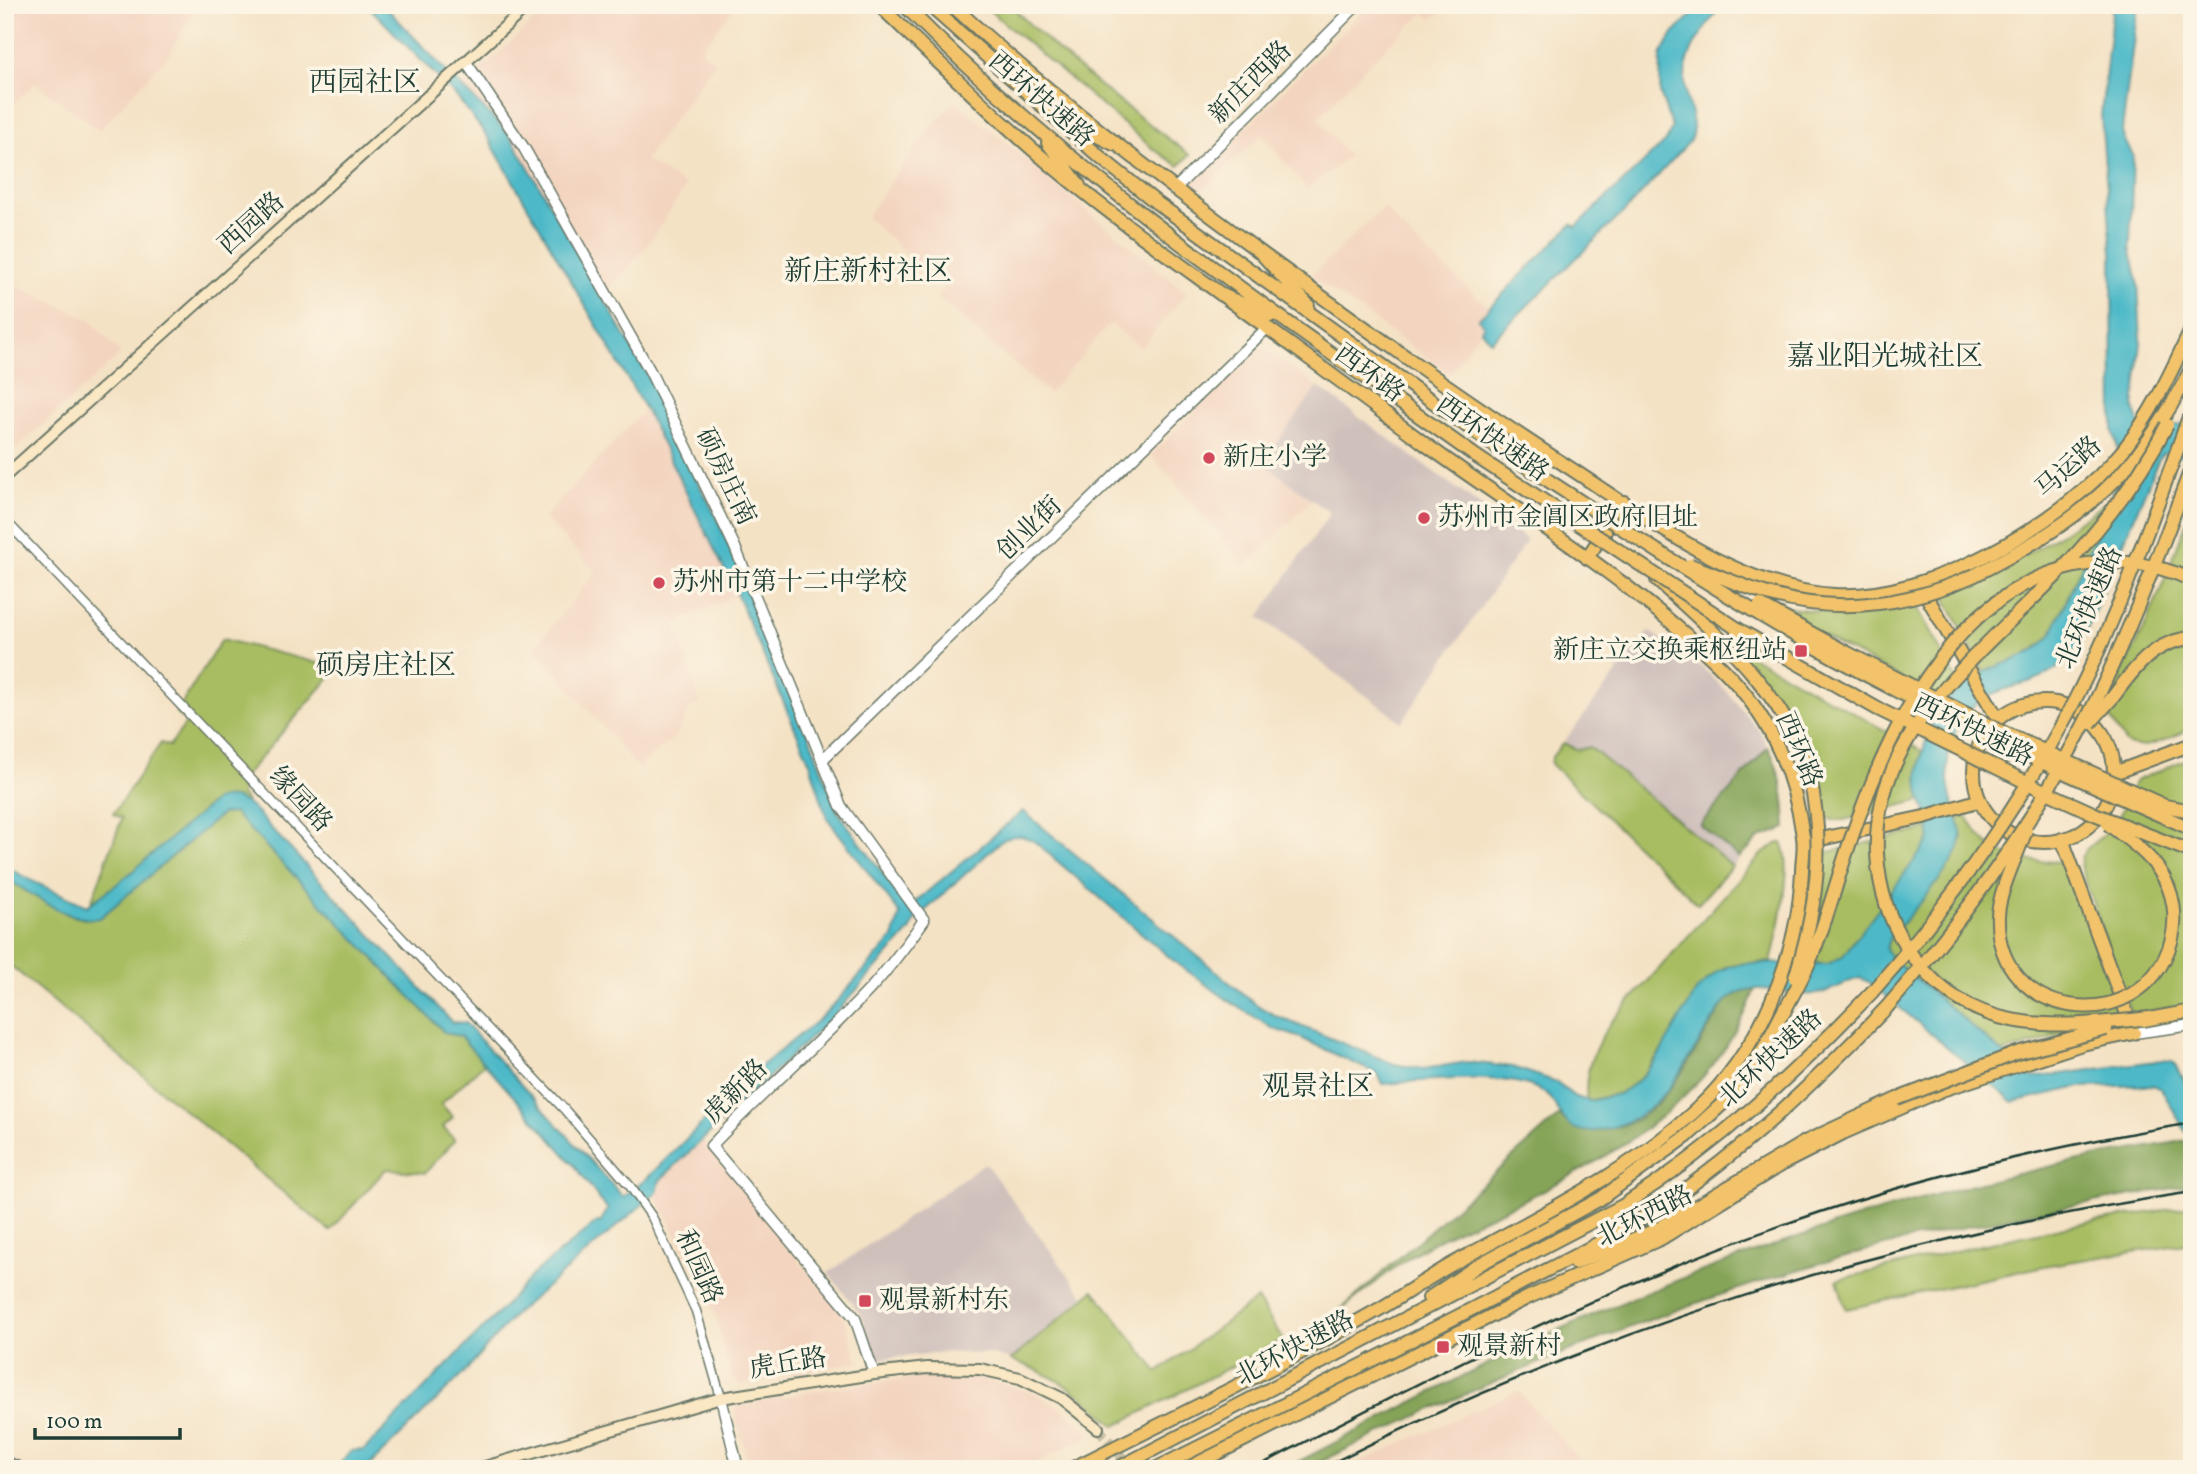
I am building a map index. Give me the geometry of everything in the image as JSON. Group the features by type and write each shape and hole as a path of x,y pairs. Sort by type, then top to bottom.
{"main road":[{"name":"西园路","path":"5,476 529,5"},
{"name":"西环路","path":"879,5 1033,149 1164,253 1658,610 1723,669 1755,707 1772,734 1788,769 1805,843"},
{"name":"西环快速路","path":"904,5 1036,126 1144,216 1477,457 1647,570 1741,631 1876,708 1982,762 2097,815 2192,852"},
{"name":"西环快速路","path":"929,5 1101,158 1157,202 1489,442 1751,610 1892,689 2050,766 2192,829"},
{"name":"西环路","path":"952,5 994,44 1174,190 1467,401 1700,551 1760,579 1833,595 1858,595 1919,582"},
{"path":"1046,110 1114,144"},
{"path":"1036,126 1079,186"},
{"path":"1260,252 1327,326"},
{"path":"1222,295 1295,327"},
{"name":"马运路","path":"1919,582 1971,561 2027,532 2071,502 2123,450 2146,417 2192,328"},
{"path":"2192,367 2137,475 2081,549 1967,664 1927,712 1902,750 1892,772 1884,794 1877,834 1879,876 1884,901 1893,923 1916,960 1945,989 1985,1012 2028,1024 2089,1024 2192,1012"},
{"name":"北环快速路","path":"1116,1469 1624,1205 1717,1140 1773,1092 1906,954 1975,863 2060,728 2116,610 2190,413"},
{"path":"1661,553 1769,595 1819,605 1872,605 1933,593 2002,561 2079,514 2124,473 2164,424"},
{"name":"北环快速路","path":"1155,1469 1647,1215 1721,1162 1797,1098 1887,1007 1954,926 2032,813 2076,739 2127,632 2192,466"},
{"path":"1587,558 1624,502"},
{"path":"1387,1326 1480,1264 1608,1194 1686,1138 1732,1095 1769,1039 1813,952 1854,831 1889,743 1931,672 1964,631 2012,591 2043,575 2075,566 2101,562 2138,564 2192,580"},
{"path":"1690,564 1842,650 1998,730 2165,806 2192,811"},
{"path":"1647,570 1705,624 1763,686 1788,722 1807,766 1817,817 1816,888 1805,947 1783,1014"},
{"path":"1919,582 1994,714"},
{"path":"2076,739 2141,661 2164,645 2192,638"},
{"path":"2048,702 2074,708 2089,717 2101,730 2112,755 2114,773 2112,790 2099,815 2079,832 2062,839 2042,842 2013,834 1996,823 1980,800 1974,775 1975,760 1994,714 2029,703 2048,702"},
{"path":"2114,773 2192,744"},
{"path":"1805,843 1924,817 1980,800"},
{"path":"2032,813 2001,898 1998,926 2002,947 2014,972 2035,992 2058,1003 2090,1007 2121,1000 2151,978 2169,947 2175,918 2169,888 2157,867 2142,851 2097,815"},
{"path":"2062,839 2134,1033"},
{"name":"北环西路","path":"1072,1469 1225,1392 1373,1312 1458,1260 1522,1227 1618,1170 1683,1122 1721,1084 1754,1034 1772,996 1790,952 1800,901 1805,843"},
{"path":"1512,1287 1656,1230 1805,1142 1897,1099 1973,1068 2037,1047 2150,1018"},
{"name":"北环西路","path":"1186,1469 1527,1298 1662,1238 1782,1164 1843,1133 1942,1090 2022,1062 2082,1044 2134,1033"},
{"name":"虎丘路","path":"478,1469 721,1398 874,1374 948,1367 980,1369 1031,1382 1062,1398 1098,1428"},
{"path":"5,1462 20,1469"}],"street":[{"name":"新庄西路","path":"1174,190 1357,5"},
{"name":"硕房庄南","path":"466,62 524,148 650,371 734,545 841,806 923,918"},
{"name":"创业街","path":"822,760 1267,328"},
{"name":"缘园路","path":"5,520 564,1109"},
{"name":"虎新路","path":"874,1374 855,1318 711,1146 871,988 903,951 923,918"},
{"path":"2134,1033 2192,1026"},
{"name":"和园路","path":"564,1109 647,1207 696,1311 738,1469"}],"shaded area":[{"path":"5,5 197,5 168,56 99,130 35,83 5,113"},
{"path":"552,5 736,5 701,50 715,62 645,160 686,186 648,245 602,297 508,133 462,86"},
{"path":"1369,5 1449,5 1432,19 1424,13 1367,65 1318,119 1349,156 1307,189 1262,135 1201,191 1191,183"},
{"path":"955,101 1187,293 1141,348 1110,323 1049,394 937,297 945,288 866,217 926,133"},
{"path":"1384,207 1416,242 1489,307 1478,319 1484,325 1450,374 1311,276"},
{"path":"5,281 89,319 121,354 5,459"},
{"name":"新庄小学","path":"1261,346 1318,387 1262,462 1313,499 1245,566 1151,455"},
{"path":"1318,387 1527,540 1402,722 1259,617 1330,513 1262,462"},
{"name":"苏州市第十二中学校","path":"645,409 737,595 675,623 700,703 689,709 677,735 638,768 535,647 596,572 544,518"},
{"path":"1649,631 1702,667 1726,691 1761,733 1781,777 1786,828 1759,838 1698,904 1551,764 1552,757"},
{"path":"703,1141 840,1312 847,1325 858,1362 740,1384 732,1377 713,1308 654,1194 660,1180"},
{"path":"985,1163 1084,1296 1011,1360 989,1354 944,1352 874,1360 862,1316 828,1273"},
{"path":"957,1376 988,1380 1035,1393 1064,1410 1091,1435 1024,1469 749,1469 733,1407 812,1391 913,1378"},
{"path":"1518,1391 1588,1469 1347,1469 1366,1459"}],"green space":[{"path":"983,5 1013,5 1012,7 1076,66 1190,155 1179,166 1152,148"},
{"path":"2113,496 2052,633 2029,653 1984,672 1944,596 2032,552"},
{"path":"2192,508 2192,728 2150,745 2133,746 2126,743 2102,706 2141,634"},
{"path":"1760,603 1838,612 1875,611 1916,605 1960,686 1944,701"},
{"path":"222,639 338,668 242,779 241,794 247,803 239,816 445,1033 460,1035 485,1063 441,1104 453,1117 443,1127 455,1140 425,1173 386,1169 330,1231 5,961 5,878 69,915 85,919 122,818 113,814 161,743 169,746 187,722 176,713"},
{"path":"1733,646 1922,751 1918,778 1922,800 1844,820 1822,816 1807,758"},
{"path":"1563,743 1578,750 1590,747 1732,866 1698,904 1551,764 1552,757"},
{"path":"1768,747 1782,786 1786,828 1759,838 1739,858 1700,825"},
{"path":"2192,757 2192,1004 2131,1014 2081,869 2081,861 2086,850 2117,821 2137,780"},
{"path":"1965,816 1986,842 2005,854 2023,860 2064,862 2122,1017 2003,1053 1888,954 1886,949 1889,939 1957,853 1962,837 1957,819"},
{"path":"1931,828 1929,841 1924,849 1842,957 1828,964 1805,962 1818,918 1824,853"},
{"path":"1782,843 1786,853 1787,867 1781,919 1771,962 1736,964 1723,968 1641,1078 1621,1093 1587,1101 1587,1079 1592,1059 1611,1022 1761,855"},
{"path":"1755,989 1737,1029 1713,1064 1685,1096 1652,1124 1580,1171 1423,1249 1337,1313 1560,1115 1565,1121 1614,1127 1633,1122 1649,1111 1679,1078 1724,1004 1736,994"},
{"path":"2190,1140 2192,1185 1993,1221 1895,1243 1734,1290 1548,1359 1426,1412 1306,1469 1284,1469 1557,1331 1742,1256 1888,1208 1962,1187 2113,1153"},
{"path":"2192,1206 2192,1243 2049,1265 1846,1309 1837,1280 2083,1223"},
{"path":"1094,1290 1158,1372 1257,1299 1283,1340 1115,1426 1067,1386 1040,1371 1011,1360"}],"water":[{"path":"367,5 384,5 508,133 517,147 648,376 674,437 716,516 805,725 838,812 908,908 1023,811 1254,1003 1276,1016 1394,1064 1423,1069 1467,1062 1513,1067 1554,1081 1575,1097 1590,1101 1621,1093 1641,1078 1656,1060 1697,990 1717,972 1729,966 1747,963 1828,964 1842,957 1929,841 1930,829 1920,794 1919,772 1928,734 1942,707 1973,678 2030,653 2052,633 2113,496 2122,464 2113,430 2112,252 2101,116 2113,5 2138,5 2122,131 2133,155 2130,247 2138,282 2141,342 2134,408 2143,434 2155,455 2173,426 2192,423 2192,458 2164,453 2160,456 2084,636 2068,658 2048,674 1978,702 1960,722 1951,743 1948,765 1951,798 1961,832 1958,851 1941,877 1889,939 1886,949 1890,956 2032,1078 2162,1060 2172,1061 2188,1089 2192,1143 2162,1090 2154,1085 2080,1087 2013,1102 1869,982 1860,978 1814,994 1752,989 1736,994 1721,1008 1667,1091 1640,1115 1602,1130 1576,1129 1568,1124 1545,1094 1520,1083 1460,1079 1382,1084 1379,1075 1301,1038 1274,1029 1229,1001 1175,962 1035,842 1021,836 1012,837 999,843 915,920 910,931 832,1017 660,1180 657,1192 515,1314 465,1372 368,1467 335,1469 351,1451 364,1450 532,1275 597,1222 600,1223 608,1209 575,1166 460,1036 445,1033 234,813 222,814 100,918 88,919 51,906 5,878 5,866 87,906 121,881 215,800 226,797 246,803 452,1022 465,1023 623,1197 645,1180 754,1072 818,1020 838,1000 893,938 900,914 827,818 810,763 737,595 645,409 487,136 455,95"},
{"path":"1702,5 1722,5 1695,43 1687,64 1685,88 1693,128 1690,141 1628,208 1491,341 1481,330 1484,325 1478,319 1572,224 1576,227 1666,141 1672,128 1660,93 1661,55 1673,34"}],"tunnel":[{"path":"1098,1428 1132,1469"}],"railway":[{"path":"1253,1469 1451,1368 1585,1304 1791,1222 1889,1191 1989,1164 2091,1141 2192,1123"},
{"path":"1320,1469 1423,1419 1529,1374 1636,1333 1745,1296 1855,1263 1966,1235 2079,1211 2192,1192"}],"place":[{"name":"新庄小学","path":"1209,458"},
{"name":"苏州市金阊区政府旧址","path":"1424,518"},
{"name":"苏州市第十二中学校","path":"659,583"},
{"name":"新庄立交换乘枢纽站","path":"1801,651"},
{"name":"观景新村东","path":"865,1301"},
{"name":"观景新村","path":"1443,1347"}],"district":[{"name":"西园社区","path":"365,83"},
{"name":"新庄新村社区","path":"868,272"},
{"name":"嘉业阳光城社区","path":"1885,357"},
{"name":"硕房庄社区","path":"386,666"},
{"name":"观景社区","path":"1318,1087"}]}
